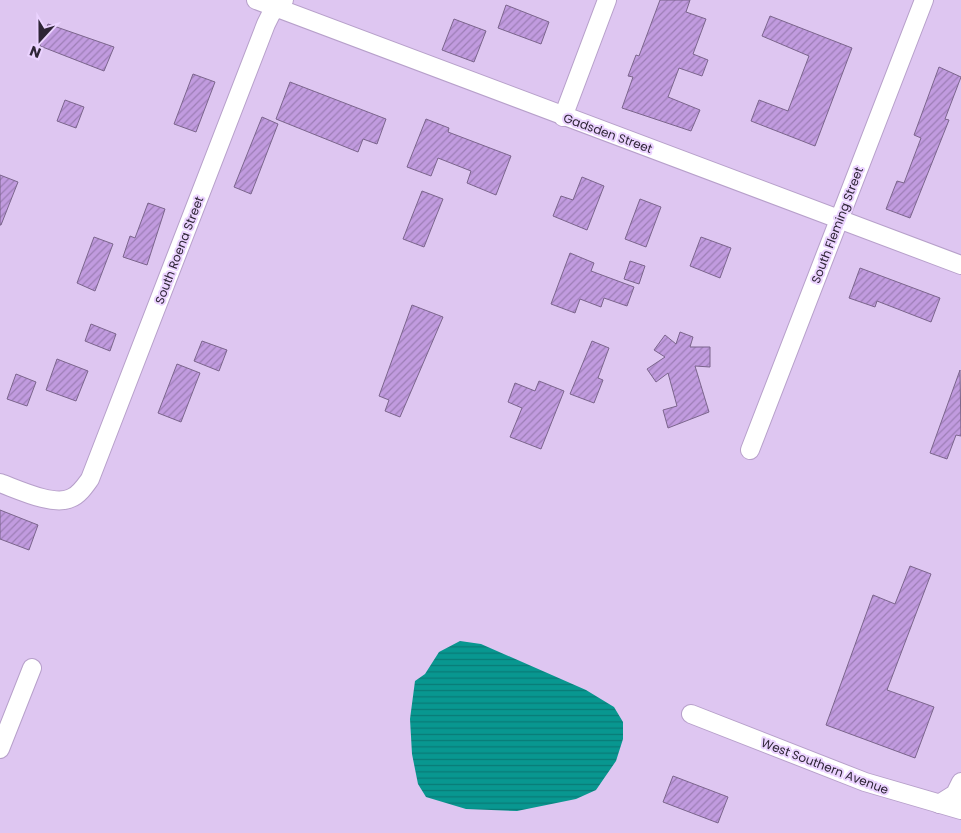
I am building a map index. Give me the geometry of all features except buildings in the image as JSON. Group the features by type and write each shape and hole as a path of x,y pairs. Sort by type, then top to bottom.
{"street":[{"name":"Gadsden Street","path":"256,0 280,4 563,117 961,264"},
{"path":"563,117 607,0"},
{"name":"South Fleming Street","path":"750,450 924,0"},
{"name":"South Roena Street","path":"0,484 50,500 63,501 71,498 84,487 95,470 266,24 280,4"},
{"path":"0,750 32,668"},
{"name":"West Southern Avenue","path":"692,714 865,782 961,810"},
{"path":"939,804 955,794 961,782"}],"shaded area":[{"path":"460,641 481,644 586,690 614,707 623,722 623,739 616,761 596,790 576,799 517,811 466,809 426,797 418,784 412,754 410,719 415,681 425,674 439,652"}]}
